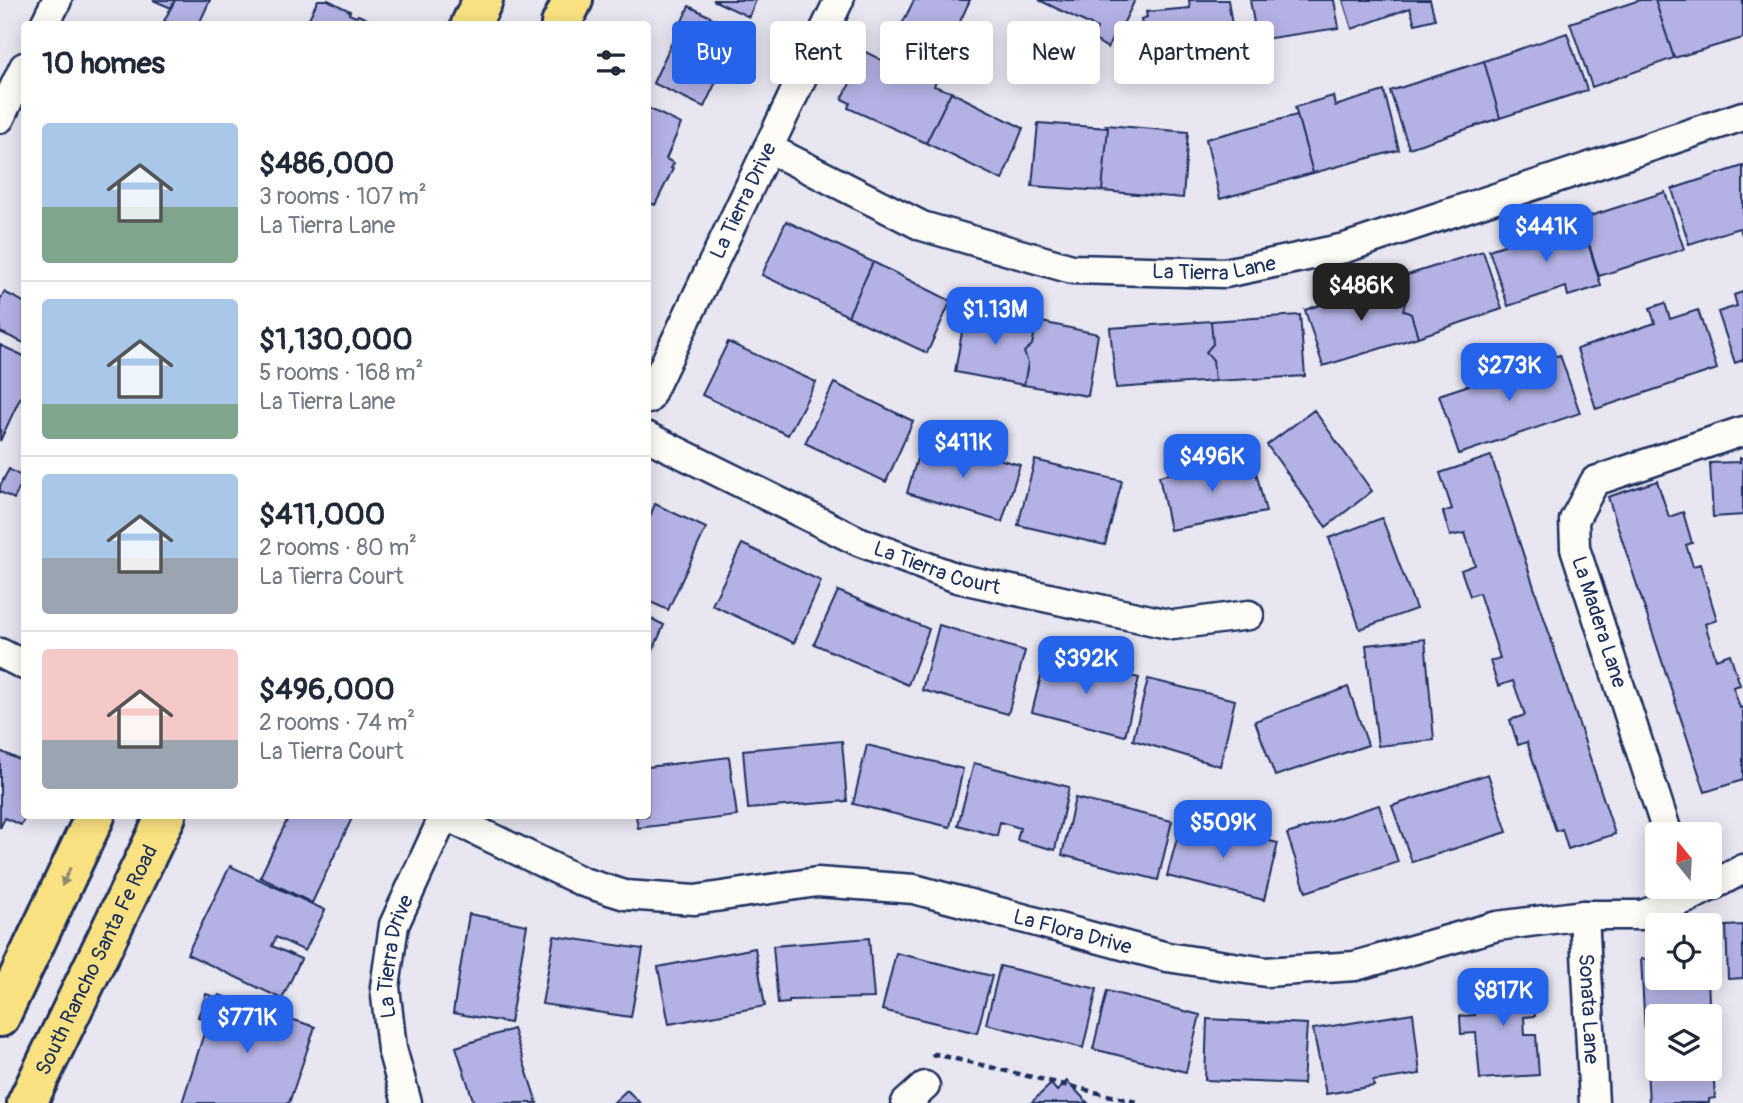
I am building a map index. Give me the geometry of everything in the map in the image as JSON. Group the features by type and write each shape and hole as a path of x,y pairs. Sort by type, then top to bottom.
{"main road":[{"path":"472,21 483,0"},
{"path":"562,21 573,0"},
{"path":"0,1017 94,819"},
{"name":"South Rancho Santa Fe Road","path":"27,1103 165,819"}],"street":[{"path":"46,21 57,0"},
{"name":"La Tierra Drive","path":"651,393 839,0"},
{"path":"0,118 21,73"},
{"name":"La Tierra Lane","path":"768,148 922,226 1072,269 1225,273 1345,248 1743,116"},
{"name":"La Madera Lane","path":"1664,822 1575,548 1574,520 1595,481 1743,430"},
{"name":"La Tierra Court","path":"651,438 858,541 957,578 1173,625 1248,615"},
{"path":"0,653 21,664"},
{"name":"La Tierra Drive","path":"407,1103 391,1049 385,987 394,925 444,819"},
{"name":"La Flora Drive","path":"451,819 583,882 625,895 695,900 817,882 914,889 1167,957 1266,972 1355,966 1497,926 1584,915 1642,915 1676,900"},
{"name":"La Flora Drive","path":"1722,879 1743,869"},
{"name":"Sonata Lane","path":"1584,915 1594,1103"}],"path":[{"path":"916,1094 915,1072 935,1054 1141,1103"}],"building":[{"path":"153,0 175,0 171,8"},
{"path":"175,0 210,0 200,21 164,21"},
{"path":"318,0 328,0 350,11 349,14 371,21 308,21"},
{"path":"713,0 756,0 749,17"},
{"path":"914,0 970,0 960,21 904,21"},
{"path":"1039,0 1135,0 1124,21 1114,21 1114,34 1108,48 1100,43 1100,21 1082,21"},
{"path":"1189,0 1228,0 1231,21 1141,21 1147,17 1146,12 1190,8"},
{"path":"1250,0 1334,0 1339,28 1274,38 1274,21 1254,21"},
{"path":"1343,0 1430,0 1435,19 1415,24 1410,8 1352,29"},
{"path":"1640,0 1655,0 1674,58 1592,87 1570,23"},
{"path":"1655,0 1743,0 1743,38 1674,58"},
{"path":"689,6 718,21 682,21"},
{"path":"1567,33 1587,90 1500,118 1484,61"},
{"path":"672,42 672,84 715,84 704,107 653,83"},
{"path":"866,52 880,59 880,84 935,84 934,86 951,92 926,143 848,108 850,103 842,99 850,84 866,84"},
{"path":"1484,61 1500,118 1409,148 1390,91"},
{"path":"1384,91 1399,150 1313,173 1295,107 1333,96 1335,106"},
{"path":"951,92 1023,128 1002,180 926,143"},
{"path":"651,109 681,124 666,159 674,163 671,168 673,169 655,205 651,203"},
{"path":"1297,115 1313,173 1220,199 1206,139"},
{"path":"1038,123 1108,128 1102,191 1032,186"},
{"path":"1106,125 1188,132 1183,198 1102,191 1108,128"},
{"path":"1743,166 1743,236 1739,228 1689,244 1672,189"},
{"path":"1665,192 1684,249 1599,276 1581,219"},
{"path":"1581,219 1601,286 1568,296 1566,287 1508,306 1489,250"},
{"path":"786,221 873,262 848,316 762,275"},
{"path":"1483,251 1502,309 1418,337 1411,314 1403,310 1406,299 1398,278"},
{"path":"873,262 951,301 927,353 848,316"},
{"path":"1398,278 1406,299 1403,310 1411,314 1418,337 1323,366 1305,310"},
{"path":"4,292 21,300 21,342 0,332 0,300"},
{"path":"1743,292 1743,360 1735,363 1718,312 1737,306 1734,295"},
{"path":"1665,303 1670,319 1698,310 1717,369 1596,409 1577,349 1655,323 1650,308"},
{"path":"966,309 1037,321 1032,345 1024,352 1028,363 1024,385 955,372"},
{"path":"1300,315 1305,376 1215,381 1213,360 1206,352 1213,344 1211,321"},
{"path":"1037,321 1098,334 1088,396 1024,385 1028,363 1024,352 1032,345"},
{"path":"1211,321 1213,344 1206,352 1213,360 1215,381 1116,388 1110,328"},
{"path":"728,342 816,382 788,435 702,395"},
{"path":"0,345 21,355 21,396 0,441"},
{"path":"1560,355 1580,413 1459,454 1439,395 1484,380 1479,366 1494,361 1499,375"},
{"path":"834,383 913,421 886,482 805,443"},
{"path":"1314,410 1372,491 1326,527 1267,445"},
{"path":"923,438 1020,465 1002,522 907,493"},
{"path":"1252,456 1266,512 1170,530 1159,476"},
{"path":"1491,456 1615,834 1568,849 1562,829 1556,831 1527,742 1518,745 1510,720 1525,715 1513,681 1498,686 1490,661 1500,658 1479,593 1470,596 1461,570 1475,565 1465,533 1450,536 1443,512 1452,509 1440,473"},
{"path":"1740,458 1743,458 1743,515 1713,517 1710,463 1740,462"},
{"path":"1035,460 1122,481 1105,545 1018,525"},
{"path":"9,469 21,476 21,484 14,499 0,492 0,486"},
{"path":"1657,481 1669,517 1683,512 1692,543 1686,545 1693,566 1700,564 1717,620 1705,624 1716,659 1730,654 1740,685 1733,687 1740,708 1743,707 1743,780 1705,792 1608,497"},
{"path":"655,504 706,528 668,610 651,602 651,514"},
{"path":"1382,518 1416,609 1360,629 1329,538"},
{"path":"742,544 821,581 794,643 712,605"},
{"path":"838,591 929,629 908,685 814,644"},
{"path":"651,618 664,625 651,655"},
{"path":"939,625 1025,651 1008,714 922,690"},
{"path":"1425,639 1434,740 1378,746 1366,645"},
{"path":"1046,656 1139,678 1125,736 1032,712"},
{"path":"1148,679 1235,700 1220,766 1133,740"},
{"path":"1348,687 1368,745 1275,776 1255,721"},
{"path":"842,741 847,801 748,809 743,750"},
{"path":"867,745 963,769 950,827 853,804"},
{"path":"0,751 21,761 21,819 24,819 21,825 5,818 0,828"},
{"path":"729,757 737,816 638,828 636,819 651,819 651,767"},
{"path":"974,763 1069,787 1055,850 1017,840 1020,828 1000,822 997,836 958,825"},
{"path":"1488,774 1507,832 1412,862 1392,806"},
{"path":"1075,798 1172,821 1158,880 1062,855"},
{"path":"1379,805 1398,862 1306,892 1287,834"},
{"path":"288,819 352,819 312,903 260,877"},
{"path":"1182,819 1278,843 1264,900 1167,876"},
{"path":"230,866 325,910 305,951 276,937 272,946 301,959 282,999 187,954"},
{"path":"469,914 527,925 510,1023 453,1013"},
{"path":"1743,925 1743,978 1728,979 1726,926"},
{"path":"554,936 643,949 631,1017 542,1004"},
{"path":"869,938 874,998 789,1000 789,1003 778,1004 773,946"},
{"path":"755,948 765,1006 669,1024 658,967"},
{"path":"896,953 992,976 977,1033 882,1010"},
{"path":"1641,959 1645,959 1645,990 1708,990 1709,1002 1645,1004 1645,1031"},
{"path":"1000,966 1097,989 1083,1048 986,1024"},
{"path":"1533,976 1535,1016 1524,1017 1525,1035 1536,1035 1539,1075 1480,1079 1476,1033 1461,1034 1460,1016 1475,1015 1473,981"},
{"path":"1107,991 1200,1015 1186,1072 1093,1049"},
{"path":"206,994 217,998 219,995 315,1027 289,1103 182,1103 207,1024 211,1022 198,1017"},
{"path":"1413,1013 1420,1074 1373,1081 1374,1086 1326,1094 1313,1029"},
{"path":"1207,1019 1307,1024 1303,1084 1205,1080"},
{"path":"513,1029 537,1103 474,1103 456,1047"},
{"path":"1067,1081 1088,1103 1031,1103 1051,1084 1057,1091"},
{"path":"1648,1081 1714,1081 1715,1098 1709,1099 1709,1103 1649,1103"},
{"path":"627,1090 640,1103 613,1103"}]}
